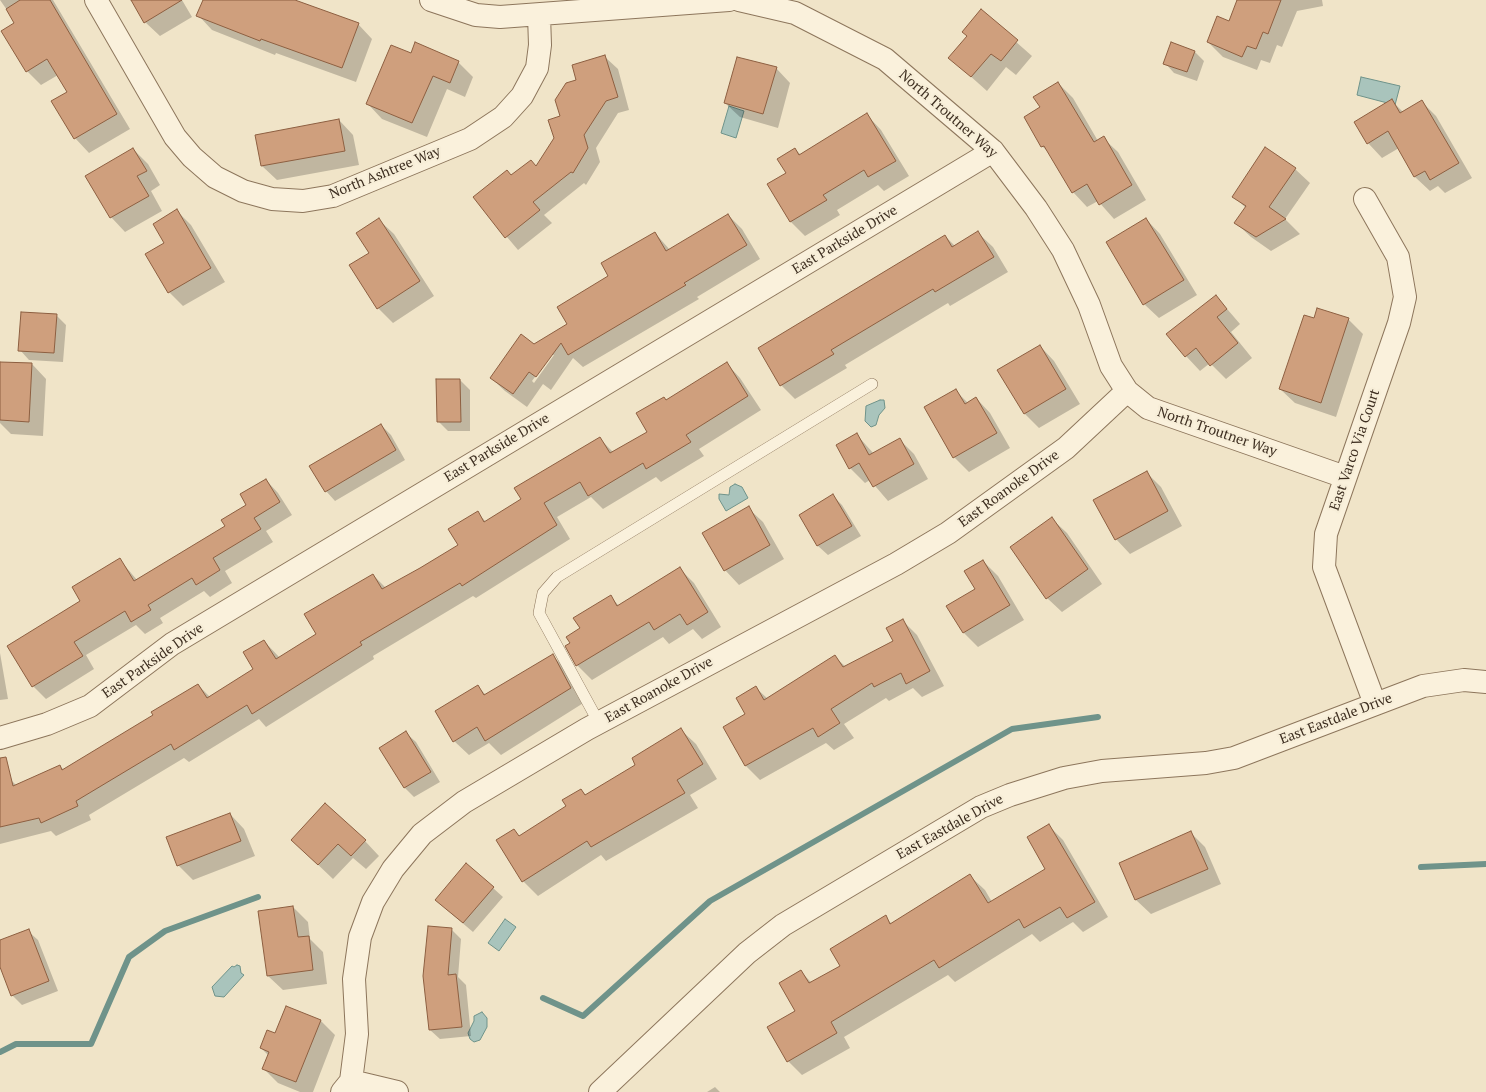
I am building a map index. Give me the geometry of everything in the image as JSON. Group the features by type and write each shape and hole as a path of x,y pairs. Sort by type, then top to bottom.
{"street":[{"name":"North Ashtree Way","path":"96,0 175,137 192,157 215,177 243,191 272,199 303,201 333,196 470,139 503,117 522,96 537,68 540,45 539,15"},
{"path":"431,0 476,15 500,17 729,0"},
{"name":"North Troutner Way","path":"740,0 795,13 885,60 993,151 1036,208 1062,250 1089,305 1111,366 1127,391 1148,408 1345,477"},
{"name":"East Parkside Drive","path":"0,738 47,724 90,706 172,644 993,151"},
{"name":"East Varco Via Court","path":"1365,199 1398,257 1405,297 1400,323 1326,534 1324,567 1375,704"},
{"name":"East Roanoke Drive","path":"347,1086 357,1034 354,979 360,937 374,902 393,868 422,834 464,802 599,723 896,564 948,533 1066,448 1127,391"},
{"name":"East Eastdale Drive","path":"600,1092 747,953 783,925 981,808 1010,795 1064,778 1102,771 1206,763 1234,758 1423,686 1464,680 1486,682"},
{"path":"347,1086 397,1092"}],"lane":[{"path":"599,723 539,613 543,593 557,577 872,384"}],"water":[{"path":"1361,77 1400,86 1395,105 1357,95"},
{"path":"729,106 744,111 736,138 721,133"},
{"path":"884,400 885,408 879,415 876,425 871,427 865,421 866,406"},
{"path":"735,484 742,487 748,498 726,511 719,499 719,494 729,495 730,487"},
{"path":"505,919 516,927 499,951 488,943"},
{"path":"232,966 240,966 241,973 244,975 224,997 215,996 212,987"},
{"path":"482,1012 487,1018 487,1027 480,1040 474,1042 470,1039 468,1033 474,1021 474,1016"}],"building":[{"path":"20,0 50,0 117,114 74,139 51,101 67,92 47,59 26,72 1,31 14,23 6,9"},
{"path":"131,0 182,0 144,23"},
{"path":"203,0 295,0 359,23 342,68 261,39 260,41 196,16"},
{"path":"1237,0 1281,0 1268,34 1263,32 1256,49 1247,46 1242,57 1207,42 1217,16 1229,21"},
{"path":"981,9 1018,40 1001,61 991,54 971,77 948,58 967,36 962,32"},
{"path":"415,42 459,61 450,83 433,76 412,123 366,104 391,45 411,53"},
{"path":"1171,42 1195,51 1187,72 1163,64"},
{"path":"605,55 618,97 606,101 584,135 588,148 573,173 571,172 533,202 540,210 505,238 473,197 507,170 511,175 531,160 536,166 554,138 548,120 560,116 555,100 566,83 576,80 572,65"},
{"path":"737,57 777,67 763,114 724,103"},
{"path":"1058,82 1094,142 1104,136 1132,185 1099,205 1087,184 1072,193 1044,146 1041,147 1024,117 1040,107 1033,97"},
{"path":"1392,99 1400,113 1422,100 1459,163 1430,180 1425,171 1414,177 1388,131 1367,144 1354,122"},
{"path":"867,113 896,161 868,177 864,170 823,195 827,200 790,222 767,184 786,173 777,159 795,148 799,155"},
{"path":"339,119 345,151 261,166 255,135"},
{"path":"1265,147 1296,168 1269,207 1286,219 1256,237 1234,223 1246,206 1232,197"},
{"path":"133,148 147,171 137,176 149,196 110,218 85,176"},
{"path":"177,209 211,268 168,293 145,254 164,243 153,224"},
{"path":"728,214 747,245 684,283 686,285 568,355 561,343 536,377 529,372 513,394 490,378 521,334 534,344 567,324 557,307 608,276 601,263 655,232 666,251"},
{"path":"379,218 420,281 377,309 349,265 369,253 356,233"},
{"path":"1146,218 1184,280 1143,305 1106,242"},
{"path":"978,231 994,257 935,292 933,289 831,350 834,354 780,386 758,348 945,235 952,247"},
{"path":"1216,295 1227,309 1217,317 1238,343 1210,366 1196,348 1185,357 1166,334"},
{"path":"1317,308 1349,318 1321,403 1279,389 1304,315 1314,318"},
{"path":"21,312 57,314 54,353 18,351"},
{"path":"1040,345 1066,389 1024,414 997,370"},
{"path":"0,362 32,363 29,422 0,420"},
{"path":"727,362 748,396 686,435 691,442 646,469 643,463 588,496 580,482 544,503 557,525 462,586 460,583 360,642 362,645 252,714 247,705 174,750 171,744 76,801 78,806 41,823 39,818 0,827 0,758 6,757 13,786 60,765 62,770 153,715 151,712 198,684 207,698 253,669 243,652 264,640 276,659 316,634 304,614 373,574 382,589 420,568 458,545 448,529 478,511 484,522 521,499 514,488 600,437 610,453 647,432 636,413 664,397 666,400"},
{"path":"436,379 460,379 461,422 437,422"},
{"path":"956,389 965,404 976,397 997,433 953,458 924,407"},
{"path":"381,424 396,450 325,492 309,466"},
{"path":"857,433 869,455 900,438 914,464 873,487 859,463 849,469 836,445"},
{"path":"1147,471 1168,511 1115,540 1093,500"},
{"path":"266,479 280,502 254,518 261,529 213,558 220,570 196,585 192,578 148,605 151,610 131,622 125,611 74,642 83,656 32,687 7,646 80,601 72,587 120,558 134,581 225,526 221,520 246,505 240,494"},
{"path":"833,494 852,526 817,546 799,515"},
{"path":"749,506 770,545 724,571 702,533"},
{"path":"1052,517 1088,569 1046,599 1010,547"},
{"path":"983,560 1010,605 963,633 946,606 975,589 964,571"},
{"path":"680,567 708,612 687,625 680,614 654,630 649,622 576,666 565,646 570,643 566,637 580,628 573,618 611,595 617,606"},
{"path":"903,619 930,671 906,684 901,673 874,687 872,683 831,709 840,723 818,737 813,728 745,766 723,727 745,714 736,698 756,686 764,700 835,655 843,667 893,641 886,628"},
{"path":"553,654 571,688 485,741 477,727 453,742 435,711 478,685 484,695"},
{"path":"681,728 703,764 677,780 685,793 591,847 587,841 522,882 496,840 514,829 519,836 566,806 562,800 581,789 585,795 635,765 632,758"},
{"path":"406,731 431,772 404,788 379,748"},
{"path":"325,803 366,840 351,856 338,844 318,865 291,840"},
{"path":"230,813 241,841 177,866 166,837"},
{"path":"1049,824 1095,902 1067,918 1060,907 1024,928 1019,919 939,968 934,960 831,1022 837,1033 787,1062 767,1027 795,1011 779,983 801,970 809,983 840,966 830,949 886,915 890,924 970,874 988,903 1045,869 1027,837"},
{"path":"1191,831 1208,869 1135,900 1119,863"},
{"path":"466,863 494,887 463,923 435,900"},
{"path":"293,906 298,937 309,936 313,970 267,976 258,911"},
{"path":"428,926 452,928 448,975 456,974 462,1027 429,1030 423,976"},
{"path":"29,929 49,981 11,996 0,967 0,940"},
{"path":"286,1006 321,1020 296,1082 262,1069 269,1052 260,1048 267,1030 275,1033"}],"waterway":[{"path":"543,998 583,1016 710,901 1012,729 1098,717"},
{"path":"1421,867 1486,864"},
{"path":"0,1052 16,1044 91,1044 129,957 165,931 258,897"}]}
